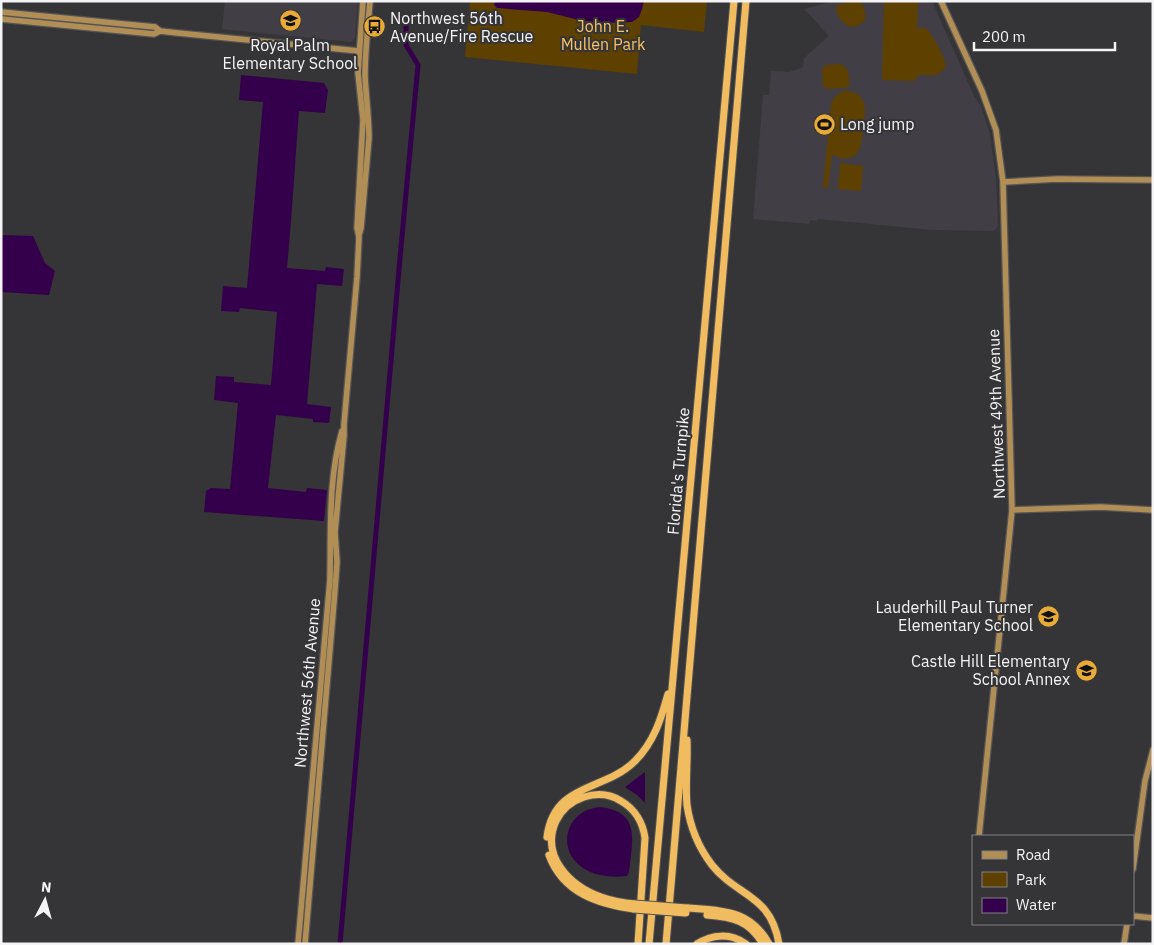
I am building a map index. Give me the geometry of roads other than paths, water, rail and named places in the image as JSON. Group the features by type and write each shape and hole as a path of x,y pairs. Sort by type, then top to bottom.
{"highway":[{"name":"Florida's Turnpike","path":"649,944 734,1"},
{"name":"Florida's Turnpike","path":"666,944 746,1"},
{"path":"672,679 657,730 641,755 629,767 614,776 571,795 554,814 548,830 549,856 558,874 566,882 598,902 611,906 687,911 723,916 740,921 752,929 759,936 763,944"},
{"path":"686,709 688,760 686,787 692,824 700,845 712,866 762,906 774,926 779,944"},
{"path":"634,907 589,892 570,879 558,865 552,848 553,832 558,817 574,801 599,794 615,798 631,808 640,820 645,838 638,944"},
{"path":"687,911 723,911 745,918 758,927 769,944"},
{"path":"697,944 715,936 736,938 746,944"}],"street":[{"name":"Northwest 56th Avenue","path":"359,237 357,220 362,120 358,73 363,1"},
{"name":"Northwest 56th Avenue","path":"304,944 336,590 335,532 369,138 365,51 370,1"},
{"name":"Northwest 49th Avenue","path":"941,1 979,85 996,130 1003,182 1012,510 979,835"},
{"path":"1,12 155,27 160,31"},
{"path":"1,19 154,34 160,31 359,50"},
{"path":"1003,182 1065,179 1153,180"},
{"name":"Northwest 56th Avenue","path":"298,944 330,579 330,514 335,465 344,424"},
{"path":"1012,510 1101,507 1153,510"},
{"path":"1134,862 1145,781 1153,750"},
{"path":"1134,916 1153,918"},
{"path":"1124,944 1127,925"}],"water":[{"path":"495,1 644,1 639,17 632,22 602,23 579,20 547,12 497,8 494,5"},
{"path":"241,75 324,83 328,90 325,113 299,111 287,268 325,271 326,267 344,269 342,286 317,284 307,404 331,407 329,423 313,422 313,419 276,415 268,488 306,492 307,488 327,490 324,521 204,512 206,491 211,488 230,489 238,403 214,400 216,376 234,377 234,382 271,385 277,312 240,308 239,312 221,311 223,286 247,288 263,102 239,100"},
{"path":"1,235 33,236 45,263 55,271 49,295 1,292"},
{"path":"645,772 645,803 625,787"},
{"path":"600,807 623,815 628,822 631,830 632,849 627,876 614,877 588,871 572,858 569,852 568,832 574,820 586,811"}],"waterway":[{"path":"340,944 418,65 406,45 406,25"}],"place":[{"name":"Royal Palm Elementary School","path":"290,21"},
{"name":"Northwest 56th Avenue/Fire Rescue","path":"374,27"},
{"name":"Long jump","path":"824,124"},
{"name":"Lauderhill Paul Turner Elementary School","path":"1049,616"},
{"name":"Castle Hill Elementary School Annex","path":"1086,670"}],"park label":[{"name":"John E. Mullen Park","path":"603,35"}]}
